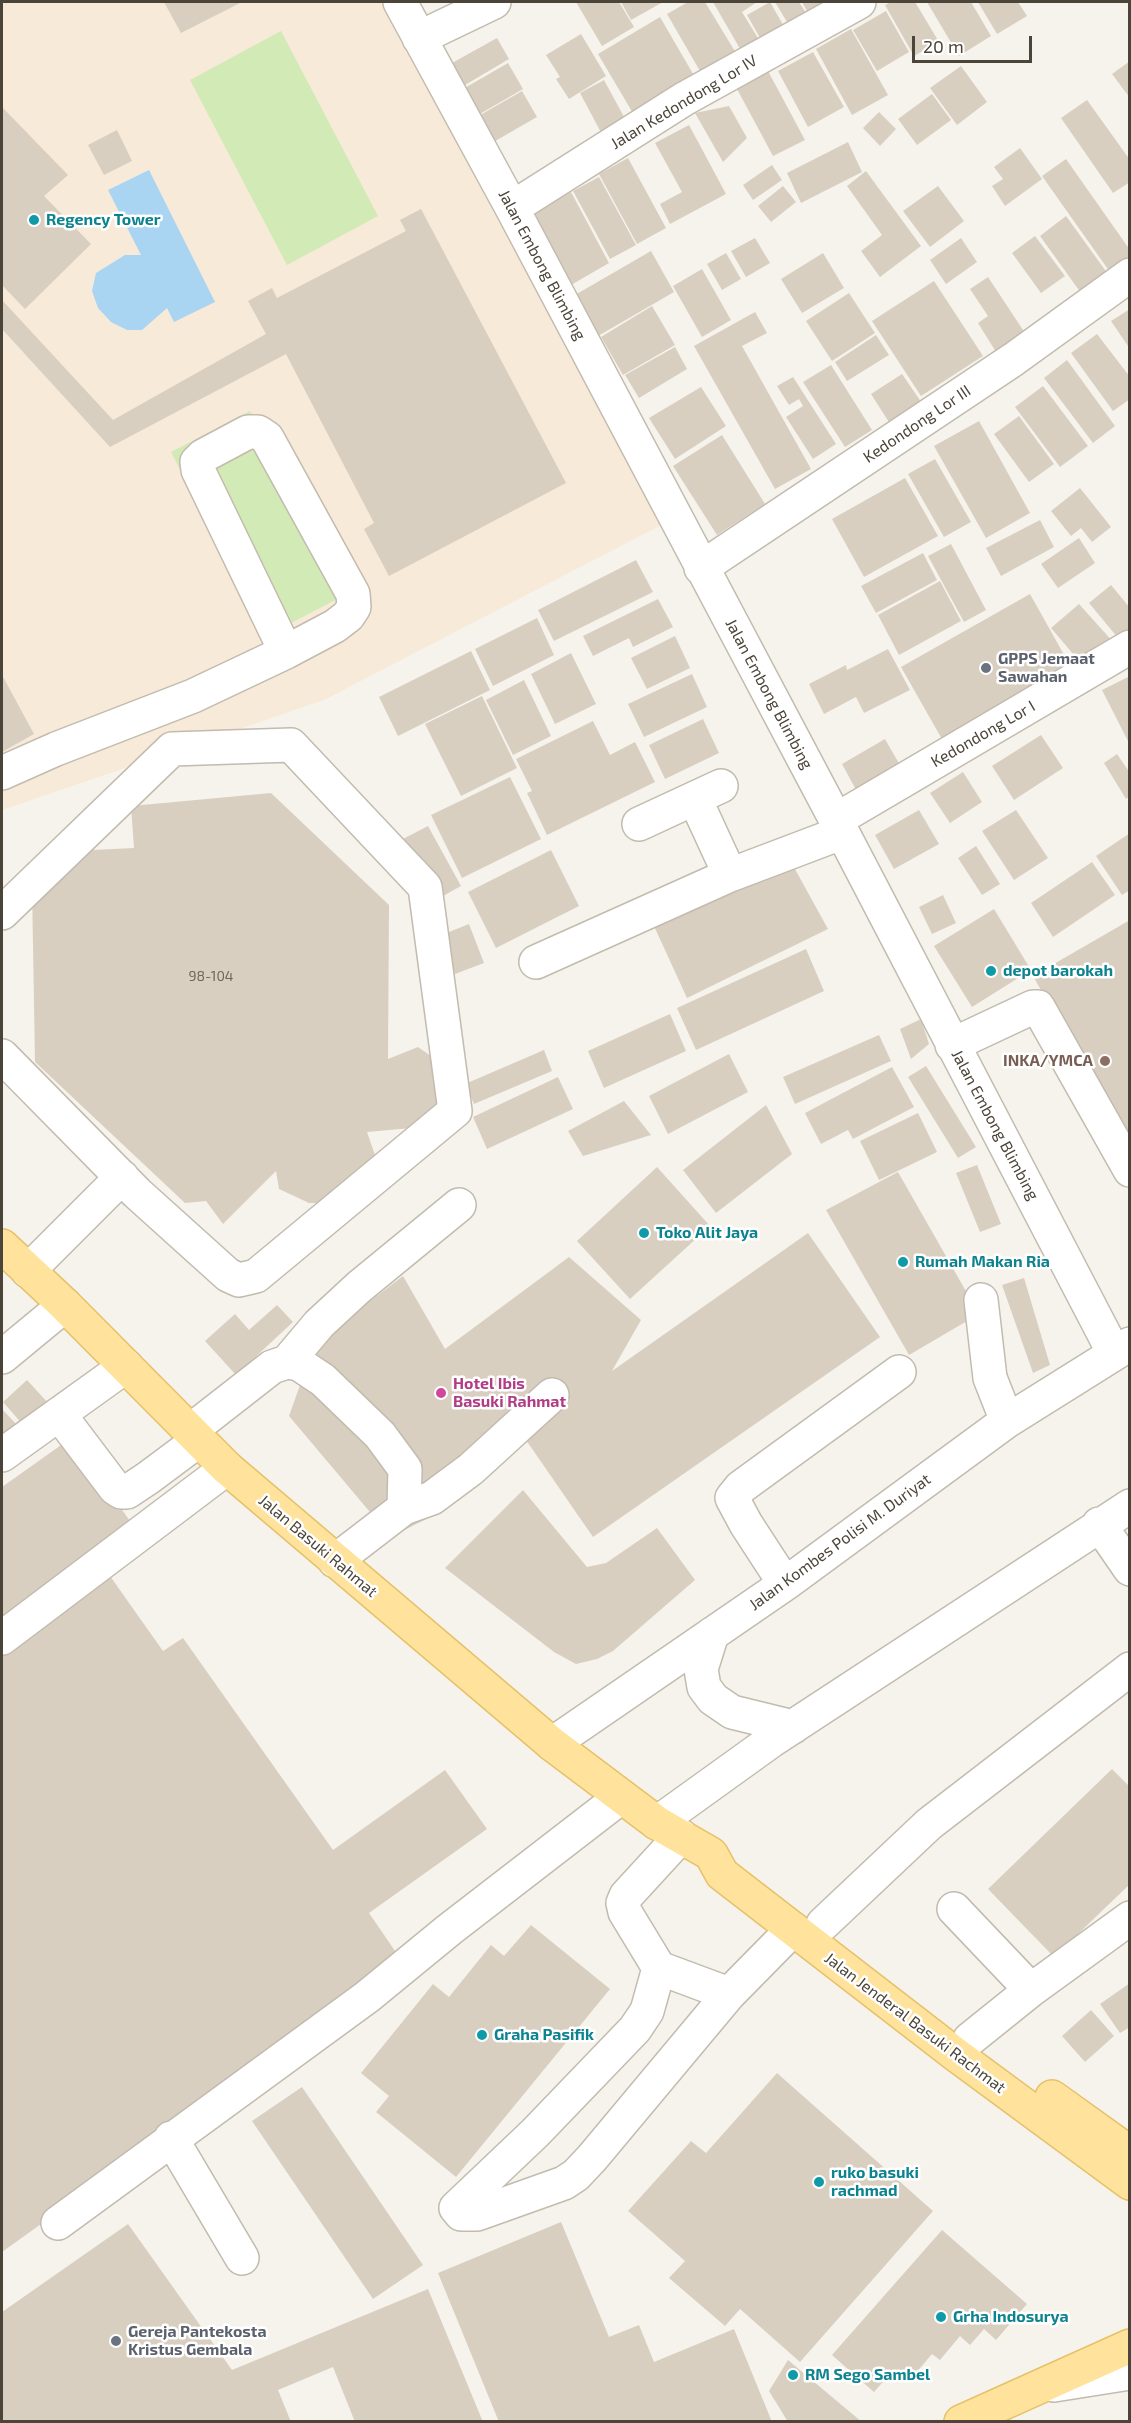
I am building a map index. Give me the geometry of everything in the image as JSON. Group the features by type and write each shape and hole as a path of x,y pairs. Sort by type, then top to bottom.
{"main road":[{"name":"Jalan Basuki Rahmat","path":"2,1246 227,1468 552,1743 621,1797 669,1829"},
{"name":"Jalan Jenderal Basuki Rachmat","path":"669,1829 711,1854 722,1874 808,1927 1130,2153"},
{"name":"Jalan Jenderal Basuki Rachmat","path":"808,1927 964,2061 1130,2182"},
{"path":"961,2421 1130,2346"}],"street":[{"name":"Jalan Embong Blimbing","path":"400,2 512,208 839,826 952,1045 1122,1348"},
{"path":"419,38 494,2"},
{"name":"Jalan Kedondong Lor IV","path":"512,208 684,99 859,2"},
{"name":"Kedondong Lor III","path":"701,568 1014,358 1130,275"},
{"path":"2,774 56,749 193,696 286,652 335,626 348,616 354,607 353,594 267,438 258,432 248,432 203,456 197,462 198,470 286,652"},
{"name":"Kedondong Lor I","path":"536,962 839,826 1130,647"},
{"path":"2,914 172,749 291,745 426,887 455,1111 256,1276 239,1280 228,1275 129,1185 2,1056"},
{"path":"639,824 708,793 730,875"},
{"path":"952,1045 1033,1007 1038,1008 1130,1170"},
{"path":"2,1357 46,1288 129,1185"},
{"path":"286,1362 318,1324 359,1287 459,1205"},
{"path":"981,1300 990,1378 1006,1421"},
{"name":"Jalan Kombes Polisi M. Duriyat","path":"552,1743 785,1584 1006,1421 1122,1348"},
{"path":"59,1414 115,1488 121,1492 127,1492 148,1478 272,1367 286,1362 299,1364 323,1380 380,1435 405,1469 404,1508"},
{"path":"2,1455 126,1366"},
{"path":"785,1584 732,1498 741,1487 899,1372"},
{"path":"335,1561 404,1508 432,1498 471,1469 552,1395"},
{"path":"2,1638 227,1468"},
{"path":"729,1994 659,1968 625,1912 623,1903 626,1896 669,1829 793,1727 1099,1524 1130,1506"},
{"path":"1099,1524 1130,1569"},
{"path":"712,1634 701,1669 704,1687 713,1699 732,1712 793,1727"},
{"path":"659,1968 647,2011 635,2030 535,2133 456,2208 461,2214 477,2214 564,2183 576,2175 729,1994 929,1824 1130,1669"},
{"path":"58,2223 367,1997 450,1929 621,1797"},
{"path":"954,1910 1031,1990"},
{"path":"970,2039 1031,1990 1130,1917"},
{"path":"603,2062 649,2089"},
{"path":"171,2139 242,2258"},
{"path":"1035,2388 1130,2373"}],"shaded area":[{"path":"2,2 392,2 665,523 324,700 2,810"}],"green space":[{"path":"281,31 378,216 287,265 190,80"},
{"path":"250,411 345,595 266,636 171,452"}],"water":[{"path":"149,170 215,302 174,322 167,308 142,330 127,330 111,322 98,308 92,291 96,273 125,255 141,255 108,190"}],"building":[{"path":"164,2 242,2 181,33"},
{"path":"576,2 619,2 634,27 602,46"},
{"path":"621,2 663,2 631,20"},
{"path":"688,2 705,2 739,58 704,78 667,14"},
{"path":"713,2 757,2 742,12 761,43 743,54"},
{"path":"770,2 786,30 763,43 747,15"},
{"path":"775,2 799,2 811,21 793,32"},
{"path":"802,2 843,2 812,20"},
{"path":"891,2 915,2 939,42 914,56 885,5"},
{"path":"927,2 971,2 991,36 959,56"},
{"path":"978,2 1018,2 1027,16 997,34"},
{"path":"886,11 909,52 877,71 853,30"},
{"path":"660,17 696,79 634,115 598,54"},
{"path":"851,29 888,95 852,115 816,49"},
{"path":"581,34 606,76 569,99 556,79 560,77 546,55"},
{"path":"497,38 509,59 465,85 452,63"},
{"path":"813,52 844,107 808,127 778,71"},
{"path":"1130,61 1130,98 1112,74"},
{"path":"508,63 523,89 478,115 463,89"},
{"path":"961,66 987,102 957,125 930,88"},
{"path":"768,71 805,140 773,156 737,89"},
{"path":"604,80 629,126 605,140 580,93"},
{"path":"522,91 537,117 490,144 475,118"},
{"path":"932,94 951,120 917,145 898,119"},
{"path":"1087,100 1130,160 1130,182 1113,193 1061,118"},
{"path":"729,106 747,138 723,162 695,113"},
{"name":"Regency Tower","path":"2,107 68,175 44,196 91,244 25,309 2,285"},
{"path":"879,112 896,129 880,146 863,128"},
{"path":"689,125 726,194 670,224 660,204 682,192 655,143"},
{"path":"117,130 132,161 104,175 88,145"},
{"path":"848,142 862,172 801,203 787,173"},
{"path":"1020,148 1042,179 1005,206 992,186 1003,179 994,167"},
{"path":"628,158 666,228 637,244 599,174"},
{"path":"1066,159 1130,250 1130,263 1112,275 1042,176"},
{"path":"772,165 782,180 753,200 743,185"},
{"path":"866,171 921,246 880,277 861,251 882,235 847,186"},
{"path":"599,177 636,245 610,259 573,191"},
{"path":"783,186 796,202 771,222 758,206"},
{"path":"938,186 964,221 930,247 903,211"},
{"path":"571,192 609,263 571,285 532,214"},
{"path":"421,209 566,483 389,576 364,529 374,523 286,354 110,447 2,329 2,300 113,420 266,334 248,301 272,288 277,298 406,231 400,220"},
{"path":"1066,216 1108,274 1081,293 1040,236"},
{"path":"1035,236 1065,276 1041,293 1012,253"},
{"path":"755,238 770,263 746,277 731,251"},
{"path":"961,238 977,262 946,284 930,260"},
{"path":"651,251 674,292 598,336 575,295"},
{"path":"726,253 741,279 722,290 707,264"},
{"path":"823,253 844,288 802,313 781,279"},
{"path":"702,269 731,320 702,337 673,286"},
{"path":"988,277 1025,333 996,352 978,323 988,316 970,289"},
{"path":"934,281 983,356 921,396 872,321"},
{"path":"849,293 875,333 832,361 806,321"},
{"path":"652,306 675,345 623,375 601,337"},
{"path":"1130,309 1130,349 1111,321"},
{"path":"755,312 767,333 742,346 811,469 775,489 694,346"},
{"path":"1097,334 1130,377 1130,399 1113,411 1071,353"},
{"path":"876,335 889,355 847,381 835,362"},
{"path":"675,347 687,369 639,398 625,375"},
{"path":"1067,360 1115,426 1093,443 1044,378"},
{"path":"831,365 872,430 845,447 803,382"},
{"path":"902,374 926,409 894,430 871,394"},
{"path":"793,377 836,444 813,459 786,417 803,406 799,399 789,405 777,386"},
{"path":"1043,386 1088,446 1060,467 1015,407"},
{"path":"701,387 726,426 675,459 649,418"},
{"path":"1019,416 1054,464 1029,482 994,434"},
{"path":"979,421 1030,513 986,538 934,446"},
{"path":"722,435 765,504 717,535 673,466"},
{"path":"935,459 971,522 944,537 908,474"},
{"path":"905,478 938,536 864,577 832,519"},
{"path":"1080,488 1111,527 1092,542 1081,528 1071,536 1051,511"},
{"path":"1040,520 1054,547 1001,576 986,548"},
{"path":"1079,538 1095,563 1058,588 1041,564"},
{"path":"951,544 986,610 964,622 928,556"},
{"path":"923,553 937,580 876,613 861,586"},
{"path":"636,560 653,592 554,641 538,610"},
{"path":"940,581 961,621 899,655 878,615"},
{"path":"1111,585 1130,608 1130,639 1123,644 1089,603"},
{"name":"GPPS Jemaat Sawahan","path":"1030,594 1072,669 943,741 901,667"},
{"path":"658,599 673,627 633,647 629,638 593,656 583,636"},
{"path":"1079,604 1114,643 1085,668 1051,628"},
{"path":"537,618 554,655 493,686 475,649"},
{"path":"675,636 690,668 647,689 631,658"},
{"path":"888,649 910,690 864,713 856,697 824,714 809,684 846,665 847,670"},
{"path":"471,651 490,690 398,736 379,697"},
{"path":"571,653 596,704 555,724 531,674"},
{"path":"692,674 707,707 644,737 628,704"},
{"path":"2,675 34,734 2,752"},
{"path":"1130,676 1130,745 1102,690"},
{"path":"524,680 551,736 513,755 486,700"},
{"path":"482,696 517,768 461,796 425,724"},
{"path":"703,719 719,753 665,779 649,745"},
{"path":"593,721 610,755 635,742 655,782 547,835 527,793 532,791 516,759"},
{"path":"1041,735 1063,768 1014,800 992,766"},
{"path":"885,739 905,774 861,799 842,764"},
{"path":"1117,754 1130,773 1130,796 1126,799 1104,763"},
{"path":"963,772 982,802 950,823 930,793"},
{"path":"510,777 541,839 462,878 431,815"},
{"path":"271,793 389,905 388,1059 418,1047 438,1061 438,1115 412,1128 367,1132 376,1158 340,1203 309,1203 279,1189 276,1171 223,1224 206,1201 185,1203 35,1062 32,887 71,851 134,848 131,806"},
{"path":"919,810 939,844 894,869 875,835"},
{"path":"1016,810 1048,858 1014,880 982,831"},
{"path":"428,826 461,886 434,901 401,840"},
{"path":"1130,833 1130,890 1122,895 1096,856"},
{"path":"976,846 1000,884 982,895 958,858"},
{"path":"551,850 579,906 496,948 468,892"},
{"path":"790,860 828,929 687,998 654,926"},
{"path":"1092,862 1115,895 1053,937 1031,903"},
{"path":"943,895 956,923 932,934 919,907"},
{"path":"994,909 1031,970 972,1007 934,946"},
{"name":"INKA/YMCA","path":"1130,920 1130,1146 1033,976"},
{"path":"469,924 484,963 455,974 439,936"},
{"path":"806,949 824,991 696,1050 677,1008"},
{"path":"670,1014 686,1051 604,1088 588,1051"},
{"path":"921,1019 929,1044 911,1059 900,1029"},
{"path":"879,1035 891,1061 795,1104 783,1077"},
{"path":"544,1050 552,1071 474,1104 465,1084"},
{"path":"729,1054 748,1092 668,1134 649,1096"},
{"path":"926,1066 976,1147 958,1158 908,1077"},
{"path":"892,1067 914,1107 853,1139 848,1130 821,1144 805,1113"},
{"path":"558,1077 573,1109 487,1149 473,1117"},
{"path":"624,1101 651,1135 583,1156 568,1131"},
{"path":"766,1105 792,1154 716,1213 683,1170"},
{"path":"918,1113 937,1152 879,1180 860,1141"},
{"path":"977,1165 1001,1224 980,1232 956,1173"},
{"name":"Toko Alit Jaya","path":"657,1167 710,1226 630,1299 577,1241"},
{"name":"Rumah Makan Ria","path":"898,1172 979,1314 909,1355 826,1210"},
{"path":"808,1233 880,1337 593,1537 526,1440 428,1518 391,1537 289,1416 315,1343 403,1276 445,1349 569,1257 641,1320 612,1371"},
{"path":"1024,1278 1050,1365 1033,1373 1002,1285"},
{"path":"277,1305 293,1322 236,1375 205,1341 235,1314 249,1330"},
{"path":"27,1380 49,1404 24,1426 3,1402"},
{"path":"2,1409 18,1426 2,1437"},
{"path":"71,1438 135,1528 2,1622 2,1487"},
{"path":"523,1490 587,1567 606,1563 657,1528 695,1580 613,1651 597,1659 576,1664 554,1652 445,1568"},
{"path":"110,1576 163,1651 183,1638 333,1850 445,1770 487,1829 369,1913 404,1964 2,2252 2,1653"},
{"path":"1112,1769 1130,1787 1130,1884 1054,1957 988,1889"},
{"name":"Graha Pasifik","path":"531,1925 610,1989 456,2177 376,2112 389,2096 361,2073 433,1984 449,1997 491,1945 504,1956"},
{"path":"1130,1983 1130,2027 1120,2033 1100,2004"},
{"path":"1091,2010 1114,2036 1085,2062 1062,2036"},
{"path":"777,2073 933,2211 800,2362 740,2309 725,2326 669,2278 685,2261 628,2211 691,2141 706,2153"},
{"path":"302,2087 423,2265 373,2299 252,2121"},
{"path":"561,2222 609,2337 639,2325 654,2362 734,2329 772,2422 499,2422 438,2273"},
{"path":"128,2224 232,2370 428,2289 483,2422 355,2422 333,2367 278,2390 291,2422 2,2422 2,2312"},
{"name":"Grha Indosurya","path":"942,2230 1027,2304 996,2340 984,2329 970,2345 960,2336 940,2360 932,2354 915,2374 910,2369 898,2383 889,2375 874,2392 832,2355"},
{"name":"RM Sego Sambel","path":"788,2360 862,2422 788,2422 769,2391"}],"place":[{"name":"Regency Tower","path":"34,220"},
{"name":"GPPS Jemaat Sawahan","path":"986,668"},
{"name":"depot barokah","path":"991,971"},
{"name":"INKA/YMCA","path":"1105,1061"},
{"name":"Toko Alit Jaya","path":"644,1233"},
{"name":"Rumah Makan Ria","path":"903,1262"},
{"name":"Hotel Ibis Basuki Rahmat","path":"441,1393"},
{"name":"Graha Pasifik","path":"482,2035"},
{"name":"ruko basuki rachmad","path":"819,2182"},
{"name":"Grha Indosurya","path":"941,2317"},
{"name":"Gereja Pantekosta Kristus Gembala","path":"116,2341"},
{"name":"RM Sego Sambel","path":"793,2375"}]}
